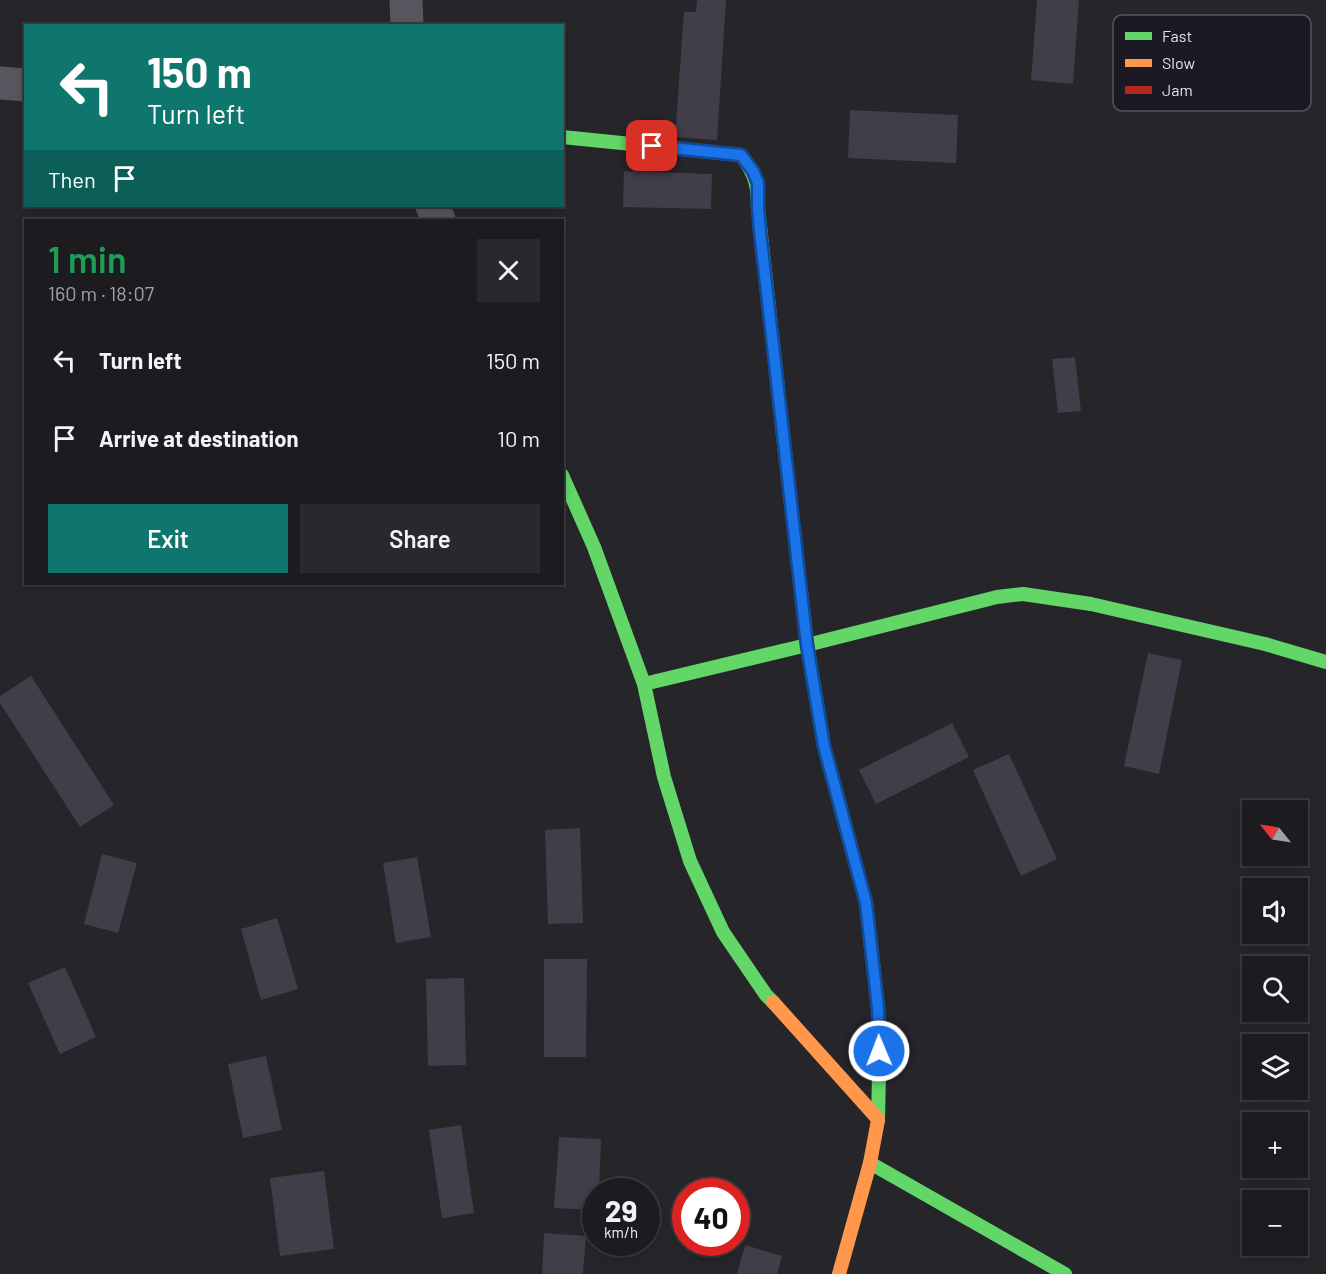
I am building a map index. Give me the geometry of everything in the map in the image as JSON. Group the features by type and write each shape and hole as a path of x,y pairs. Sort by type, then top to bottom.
{"street":[{"path":"406,0 407,24"},
{"path":"0,83 24,85"},
{"path":"564,137 741,155 753,171 758,183 760,231 807,645 824,746 866,903 878,1008 878,1119 870,1163 840,1274"},
{"path":"564,480 594,547 644,684 664,777 690,861 723,932 766,995 878,1119"},
{"path":"644,684 957,606 1023,594 1091,604 1265,644 1326,662"},
{"path":"870,1163 1065,1274"}],"building":[{"path":"697,0 726,0 717,140 675,137 684,12 696,12"},
{"path":"1037,0 1079,0 1073,84 1031,80"},
{"path":"850,110 958,115 956,163 848,158"},
{"path":"624,171 712,174 711,209 623,207"},
{"path":"1075,357 1081,411 1058,413 1052,359"},
{"path":"1148,653 1182,660 1159,774 1124,766"},
{"path":"31,676 114,805 80,827 0,703 0,696"},
{"path":"952,723 969,757 876,804 859,770"},
{"path":"1009,754 1057,859 1021,876 973,770"},
{"path":"580,828 583,923 548,924 545,830"},
{"path":"102,854 137,863 118,933 84,924"},
{"path":"417,857 431,937 396,943 383,863"},
{"path":"277,918 298,989 261,1000 241,929"},
{"path":"544,959 587,959 586,1057 544,1057"},
{"path":"65,967 96,1037 60,1054 28,983"},
{"path":"464,978 466,1065 428,1066 426,979"},
{"path":"266,1056 282,1130 243,1138 228,1064"},
{"path":"461,1125 474,1213 442,1218 429,1130"},
{"path":"559,1137 601,1139 600,1178 582,1178 582,1209 554,1208"},
{"path":"324,1171 334,1249 280,1256 270,1178"},
{"path":"544,1233 582,1236 582,1256 584,1256 583,1274 542,1274"},
{"path":"750,1246 782,1256 777,1274 737,1274 742,1256 750,1256"}],"traffic: fast":[{"path":"564,137 741,155 746,162 753,174 757,192 786,462"},
{"path":"564,480 594,547 644,684 664,777 690,861 723,932 773,1002"},
{"path":"644,684 997,597 1023,594 1091,604 1265,644 1326,662"},
{"path":"803,608 824,746 866,903 878,1008 878,1120"},
{"path":"870,1163 1065,1274"}],"traffic: slow":[{"path":"773,1002 878,1119"},
{"path":"839,1274 870,1163 878,1120"}],"traffic: jam":[{"path":"786,462 803,608"}],"route":[{"path":"652,146 741,155 753,171 758,183 760,231 807,645 824,746 866,903 878,1008 879,1051"}]}
